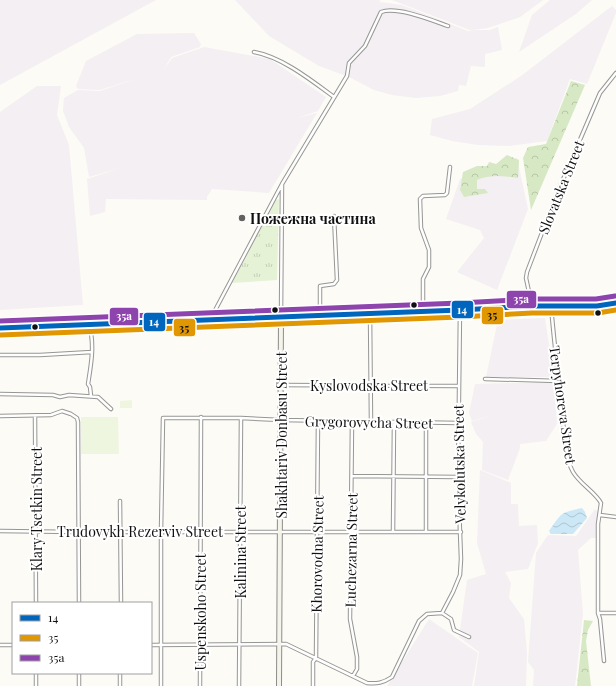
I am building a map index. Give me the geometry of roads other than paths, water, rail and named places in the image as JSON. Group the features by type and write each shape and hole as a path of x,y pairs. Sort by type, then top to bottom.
{"main road":[{"path":"0,328 282,316 423,312 532,306 597,306 616,303"},
{"name":"Shakhtariv Donbasu Street","path":"279,686 282,316"}],"street":[{"path":"210,319 282,184 347,76 349,63 365,46 381,12 388,9 420,16 448,26"},
{"path":"254,52 271,56 334,97"},
{"name":"Slovatska Street","path":"532,306 526,278 527,272 556,196 600,93 616,73"},
{"path":"423,312 423,279 429,267 429,250 421,228 420,199 423,196 445,195 447,193 450,167"},
{"name":"Shakhtariv Donbasu Street","path":"282,184 282,316"},
{"path":"320,315 320,287 321,285 335,283 337,280 334,216"},
{"name":"Terpyhoreva Street","path":"551,306 566,447 570,464 573,472 582,484 600,501 602,506 598,524 598,613 600,619 604,660"},
{"name":"Velykolutska Street","path":"442,613 460,575 461,532 458,477 458,386 460,310"},
{"path":"370,313 371,422"},
{"path":"89,324 92,334 92,352 88,384 90,387 91,396"},
{"path":"0,355 40,355 92,352"},
{"path":"486,379 559,381"},
{"name":"Kyslovodska Street","path":"281,385 458,386"},
{"path":"0,394 53,395 60,397 69,394 91,396 98,397 111,409"},
{"path":"0,416 51,415 62,411 77,418 79,602"},
{"name":"Klary Tsetkin Street","path":"36,416 36,602"},
{"name":"Grygorovycha Street","path":"161,532 163,418 201,417 352,422 458,423"},
{"name":"Uspenskoho Street","path":"200,686 201,417"},
{"name":"Kalinina Street","path":"239,686 241,418"},
{"name":"Khorovodna Street","path":"312,686 313,662 316,658 318,421"},
{"name":"Luchezarna Street","path":"352,422 350,619 357,657 357,669 353,676"},
{"path":"393,532 394,422"},
{"path":"426,423 426,532"},
{"path":"352,476 458,477"},
{"path":"120,501 121,602"},
{"path":"600,515 616,517"},
{"name":"Trudovykh Rezerviv Street","path":"0,531 461,532"},
{"path":"161,532 161,686"},
{"path":"152,645 286,644 367,683 376,684 384,682 392,677 420,622 427,614 442,613 451,619 454,630 469,637"},
{"path":"598,613 616,613"},
{"path":"0,645 12,645"},
{"path":"36,674 36,686"},
{"path":"79,674 79,686"},
{"path":"120,674 120,686"}],"water":[{"path":"582,508 587,518 573,534 551,534 549,531 562,515 569,511"}],"place":[{"name":"Пожежна частина","path":"242,218"}]}
